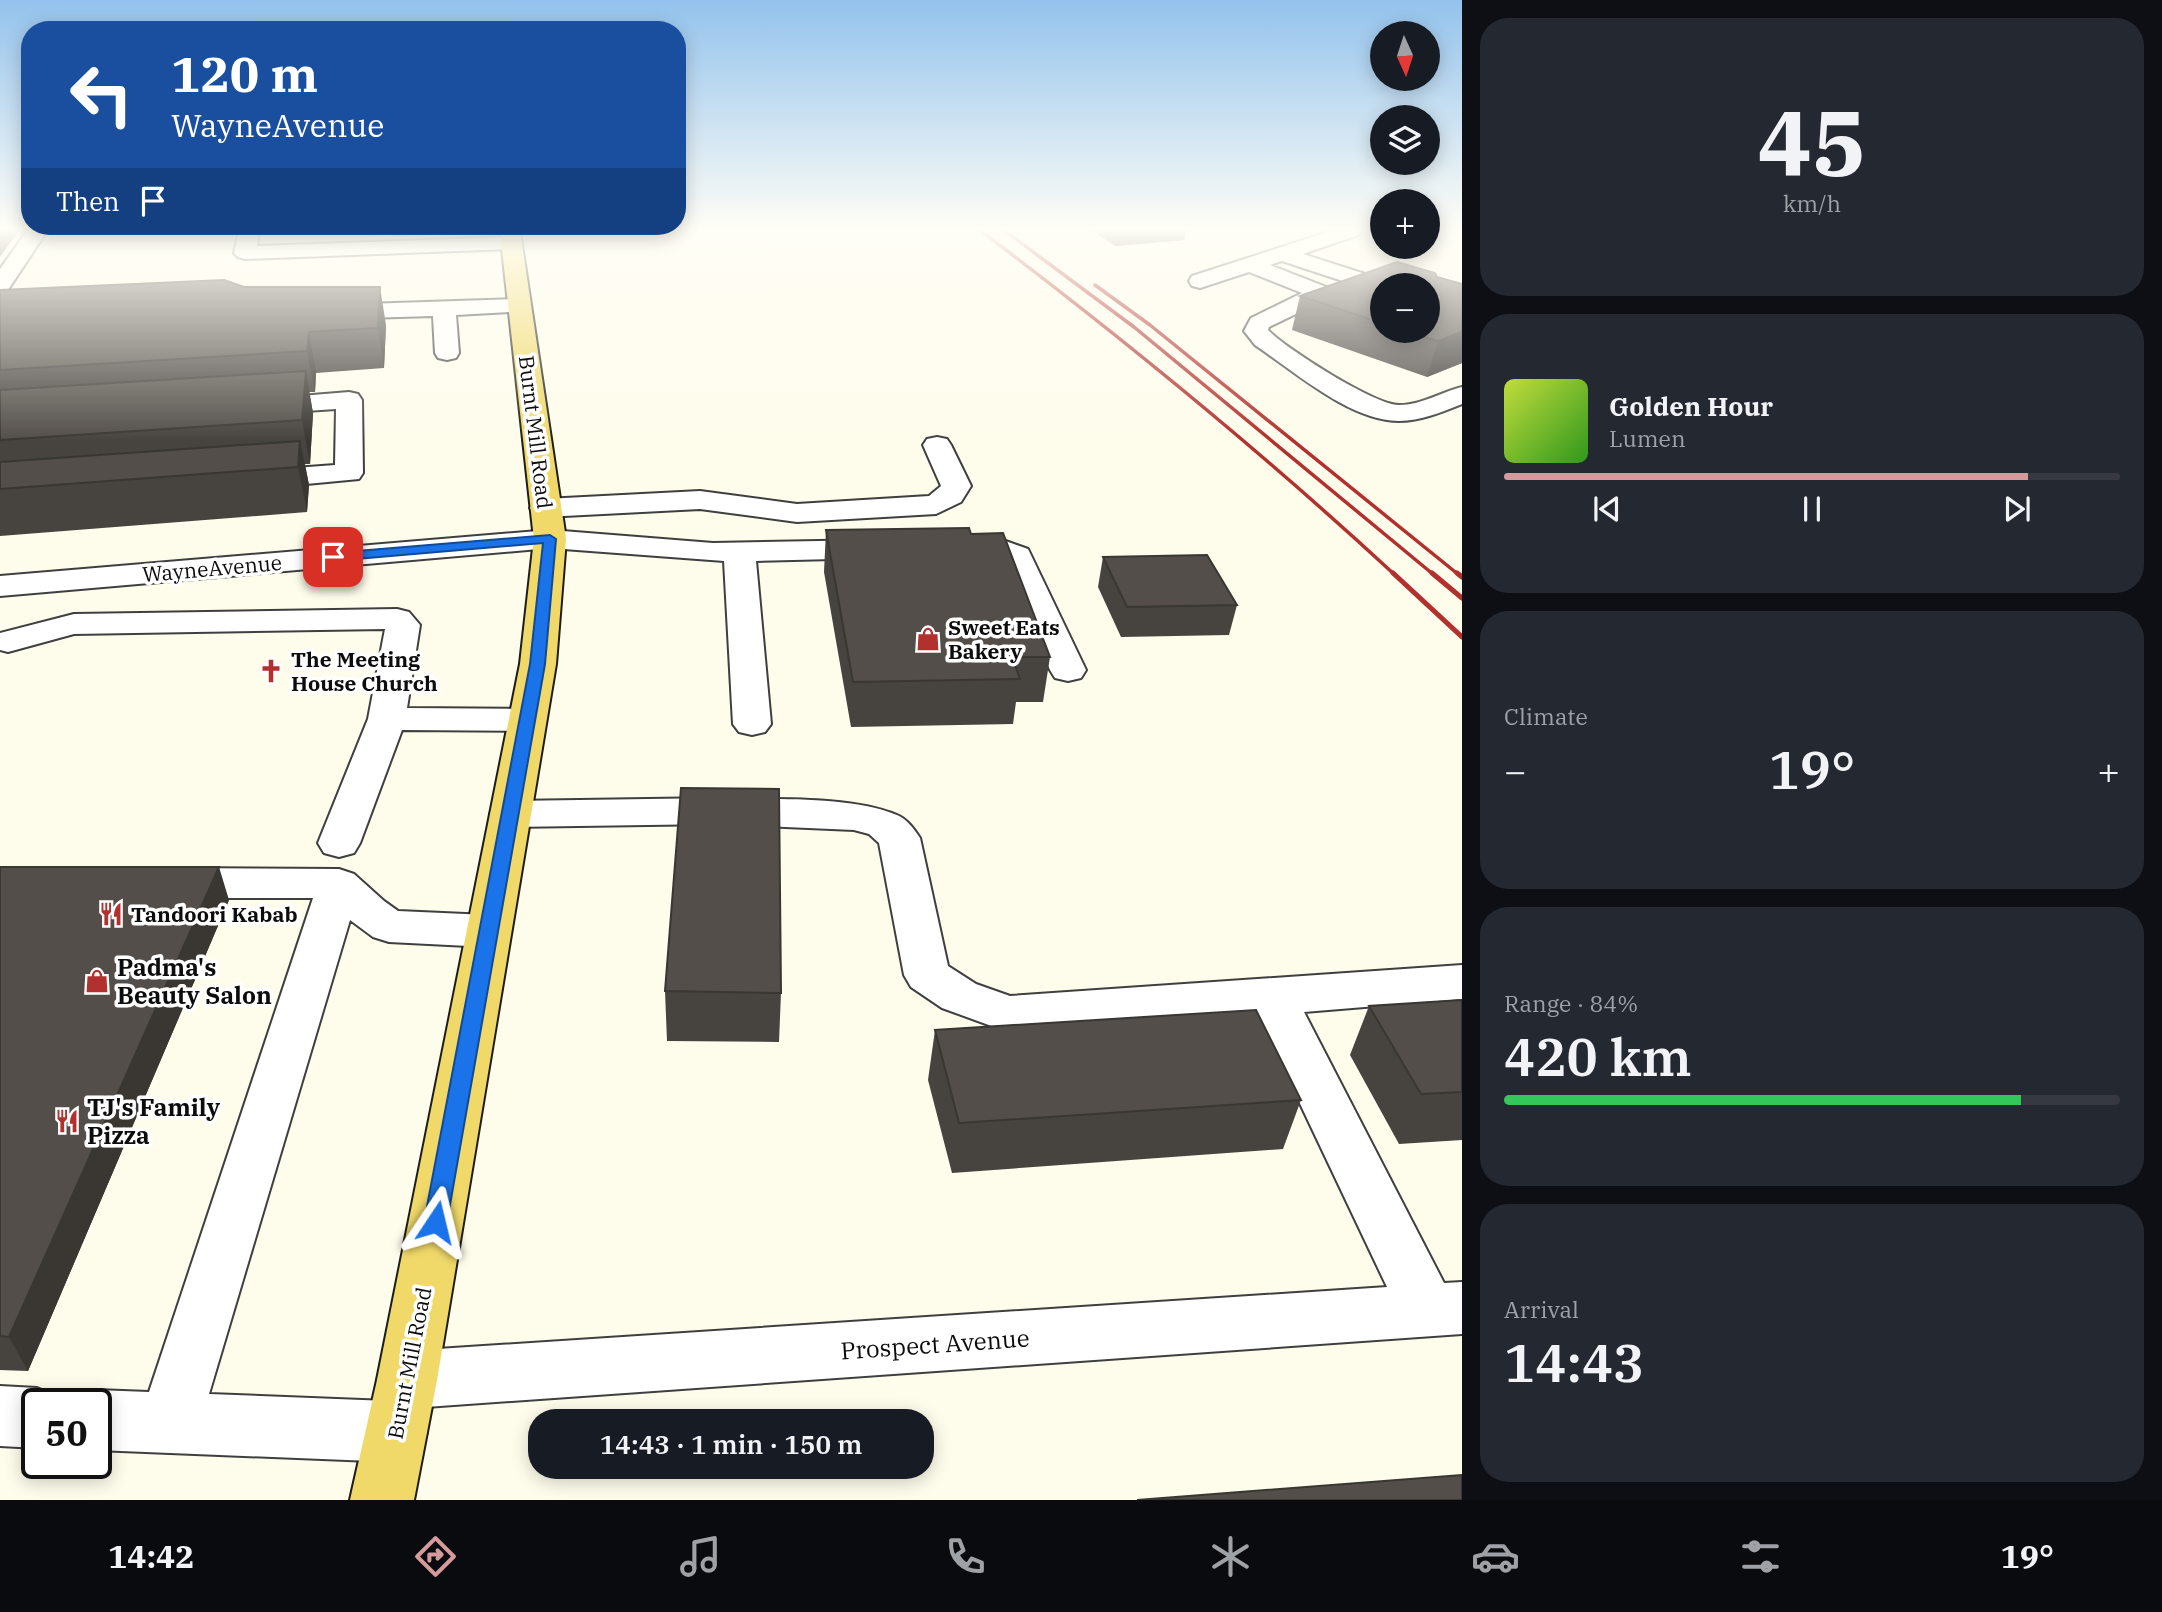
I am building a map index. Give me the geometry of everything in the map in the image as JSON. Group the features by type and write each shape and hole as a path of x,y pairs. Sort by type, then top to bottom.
{"main road":[{"name":"Burnt Mill Road","path":"382,1500 538,664 548,523 519,301"}],"street":[{"path":"1304,301 1259,323 1256,331 1264,340 1372,408 1395,413 1420,411 1462,395"},
{"path":"317,311 520,306"},
{"path":"444,309 447,354"},
{"path":"223,482 349,473 349,401 228,408"},
{"path":"548,523 700,500 797,513 936,505 951,496 956,486 937,445"},
{"path":"548,523 739,551 989,547 1017,556 1068,670"},
{"name":"WayneAvenue","path":"0,586 548,523"},
{"path":"739,551 752,724"},
{"path":"4,649 42,582"},
{"path":"4,649 49,629 74,624 397,619 403,625 387,719 339,864 169,1424"},
{"path":"387,719 527,720"},
{"path":"510,814 717,811 854,817 884,825 899,838 927,975 959,996 1008,1013 1462,982"},
{"path":"135,882 339,864"},
{"path":"339,864 368,912 389,926 488,931"},
{"path":"1273,997 1445,1310"},
{"name":"Prospect Avenue","path":"112,1421 169,1424 401,1406 1445,1310"},
{"path":"0,1416 21,1417"}],"building":[{"path":"0,301 379,301 378,328 309,332 307,351 0,370"},
{"path":"1315,301 1370,301 1370,319"},
{"path":"1440,301 1462,301 1462,332 1440,340"},
{"path":"306,371 302,420 0,440 0,390"},
{"path":"300,441 298,467 0,489 0,462"},
{"name":"Sweet Eats Bakery","path":"969,528 971,534 1003,533 1050,657 1012,657 1020,679 853,682 826,530"},
{"path":"1207,555 1237,605 1127,607 1103,557"},
{"path":"681,788 779,789 781,993 665,991"},
{"path":"0,867 219,867 9,1337 0,1336"},
{"path":"1462,1000 1462,1092 1421,1094 1369,1006"},
{"path":"1256,1010 1301,1100 959,1123 935,1030"},
{"path":"1462,1475 1462,1500 1137,1500"}],"railway":[{"path":"1071,301 1295,485 1395,575"},
{"path":"1099,301 1434,575"},
{"path":"1117,301 1459,575"},
{"path":"1393,573 1462,637"},
{"path":"1432,573 1462,598"},
{"path":"1457,573 1462,577"}],"place":[{"name":"Sweet Eats Bakery","path":"928,639"},
{"name":"The Meeting House Church","path":"271,671"},
{"name":"Tandoori Kabab","path":"111,914"},
{"name":"Padma's Beauty Salon","path":"97,981"},
{"name":"TJ's Family Pizza","path":"67,1121"}],"route":[{"path":"333,557 550,539 538,664 436,1222"}]}
